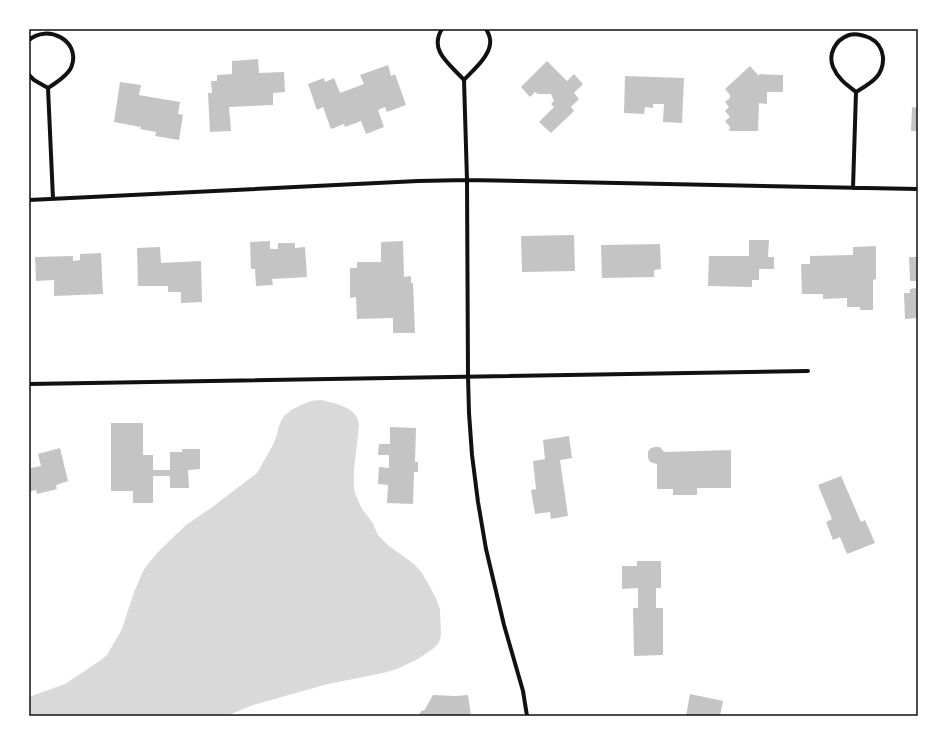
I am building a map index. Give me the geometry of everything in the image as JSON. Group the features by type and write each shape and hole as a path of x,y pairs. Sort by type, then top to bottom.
{"street":[{"path":"442,29 437,40 441,55 464,80 467,180 468,376 472,455 486,550 528,716"},
{"path":"464,80 486,56 490,45 490,36 486,29"},
{"path":"29,40 40,34 50,33 65,40 71,47 73,56 72,66 60,81 48,88"},
{"path":"857,34 874,40 880,46 883,54 883,63 876,78 856,92 838,76 833,66 831,56 833,48 839,40 849,35 857,34"},
{"path":"29,75 34,80 48,88"},
{"path":"48,88 53,199"},
{"path":"853,188 856,92"},
{"path":"29,200 410,181 467,180 918,189"},
{"path":"29,384 808,371"}],"shaded area":[{"path":"321,400 351,410 358,419 359,425 354,470 355,493 362,509 372,522 378,535 389,546 414,564 422,573 436,598 440,610 441,634 438,644 418,659 397,669 328,684 253,705 226,716 29,716 29,697 65,684 107,655 122,629 134,592 143,571 158,552 186,525 257,473 273,445 284,416 291,410 301,405 311,401"}],"building":[{"path":"258,59 259,73 284,72 285,92 273,93 273,105 229,107 231,131 210,132 208,93 212,93 211,81 217,81 217,75 232,74 232,61"},
{"path":"547,61 567,81 574,74 583,84 574,93 579,99 571,107 574,111 551,133 539,122 554,107 551,104 554,101 551,94 538,94 535,92 530,97 521,87"},
{"path":"388,65 391,76 395,74 406,105 387,112 385,107 378,110 384,127 366,134 361,121 345,127 344,124 331,129 323,107 317,110 308,84 324,78 325,82 334,78 340,93 364,84 360,75"},
{"path":"750,66 759,76 759,74 783,75 783,92 767,92 767,104 759,103 758,131 729,131 730,127 725,121 730,117 725,111 729,107 725,102 730,98 730,95 725,89"},
{"path":"625,76 684,78 682,123 663,122 664,104 653,104 653,108 645,107 644,114 624,113"},
{"path":"120,82 141,85 139,95 180,102 178,114 183,115 179,140 155,136 156,132 140,129 141,127 114,122"},
{"path":"912,107 918,108 918,131 911,131"},
{"path":"574,235 575,271 522,272 521,236"},
{"path":"749,240 769,240 768,257 774,257 774,269 759,269 759,280 752,280 752,287 708,286 709,256 749,256"},
{"path":"270,241 270,249 278,249 278,243 295,243 295,248 305,247 307,277 272,279 273,285 256,286 255,269 251,269 250,242"},
{"path":"403,241 404,277 411,276 411,283 413,283 415,333 393,333 393,318 357,319 356,297 350,298 350,268 357,268 357,262 381,262 381,242"},
{"path":"660,244 661,269 654,270 654,277 602,278 601,245"},
{"path":"876,246 876,279 873,280 873,310 860,310 860,307 847,307 847,298 823,299 823,294 802,294 801,264 810,264 810,256 853,255 853,247"},
{"path":"160,247 161,263 201,261 202,302 181,303 181,292 168,292 168,286 138,286 137,248"},
{"path":"101,253 103,294 54,296 54,280 36,281 35,257 73,256 73,261 80,260 80,254"},
{"path":"909,257 918,257 918,318 905,319 904,293 910,293 910,289 916,288 916,281 910,281"},
{"path":"111,423 143,423 143,455 153,455 153,470 170,470 170,452 182,452 182,449 200,449 200,469 188,470 189,488 170,488 170,476 153,476 153,503 133,503 133,491 111,491"},
{"path":"390,427 416,428 415,462 418,462 418,472 414,472 413,504 387,503 388,485 378,484 379,467 389,468 389,455 378,455 379,444 390,444"},
{"path":"569,436 572,458 560,460 568,516 551,519 550,512 535,514 531,490 536,489 533,461 545,459 543,440"},
{"path":"660,447 664,452 731,450 731,488 697,488 697,495 673,495 673,489 657,489 657,464 649,461 648,457 648,452 651,448"},
{"path":"60,448 68,481 56,485 57,489 37,494 36,490 29,492 29,461 31,468 41,466 38,454"},
{"path":"841,476 861,522 865,520 875,543 847,554 840,537 833,540 826,522 832,519 818,485"},
{"path":"637,561 661,561 661,588 656,588 656,608 663,608 663,655 634,656 633,608 638,608 638,588 622,589 622,566 637,566"},
{"path":"690,694 723,701 720,716 686,716"},
{"path":"433,695 468,695 471,716 418,716 422,710 424,711"}]}
